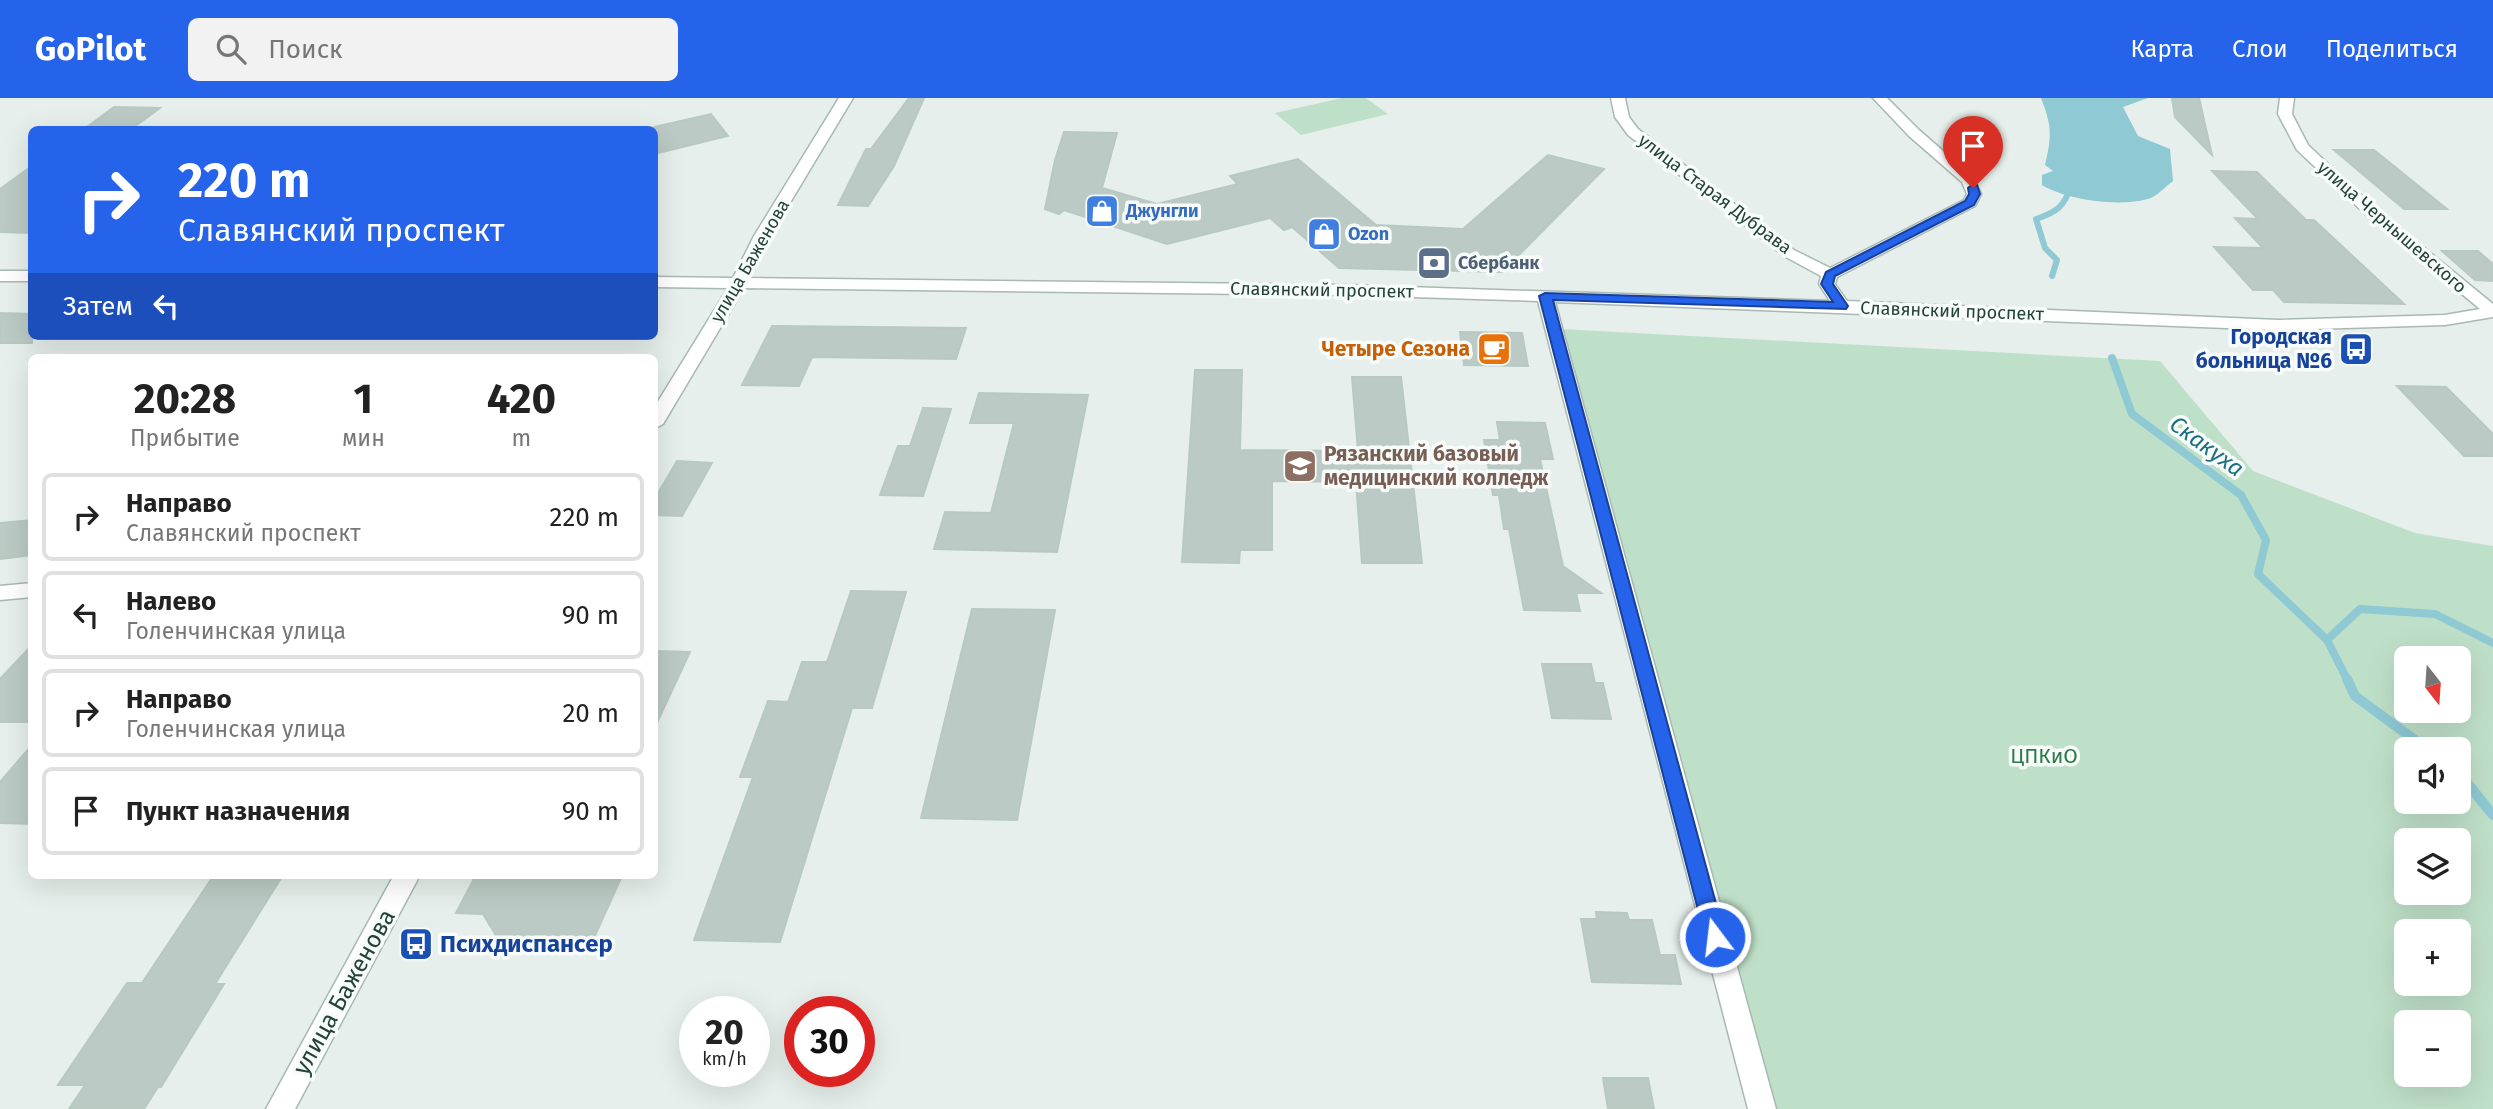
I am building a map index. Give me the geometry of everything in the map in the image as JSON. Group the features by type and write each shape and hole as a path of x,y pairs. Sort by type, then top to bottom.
{"street":[{"name":"улица Баженова","path":"658,417 739,282 762,236 846,98"},
{"name":"улица Старая Дубрава","path":"1618,98 1622,117 1633,132 1789,253 1830,274"},
{"path":"1842,306 1827,284 1830,274 1970,203 1974,194 1968,180 1914,133 1880,98"},
{"name":"улица Чернышевского","path":"2287,98 2284,114 2302,147 2369,210 2493,312"},
{"path":"0,276 28,276"},
{"name":"Славянский проспект","path":"658,282 1347,290 1842,306 2278,325 2445,320 2493,312"},
{"path":"1545,296 1762,1109"},
{"path":"0,593 28,590"},
{"name":"улица Баженова","path":"280,1109 405,879"}],"green space":[{"path":"1342,98 1366,98 1388,114 1301,135 1275,113"},
{"name":"ЦПКиО","path":"1561,329 2160,361 2253,471 2415,533 2493,546 2493,1109 1775,1109"}],"water":[{"path":"2041,98 2148,98 2123,107 2138,136 2170,149 2173,181 2151,198 2126,202 2095,201 2065,195 2042,185 2042,175 2053,171 2045,165 2050,131"}],"building":[{"path":"909,98 924,98 894,166 868,206 838,205 866,149 871,149"},
{"path":"2172,98 2199,98 2212,155 2175,117"},
{"path":"114,107 160,108 135,126 88,126"},
{"path":"711,114 728,136 658,153 658,126"},
{"path":"1064,132 1117,133 1102,188 1157,204 1238,184 1230,176 1298,159 1376,225 1463,229 1548,155 1604,169 1502,272 1339,268 1292,227 1284,230 1270,218 1167,244 1064,210 1059,214 1045,209"},
{"path":"2334,150 2374,150 2447,209 2404,209"},
{"path":"28,169 28,233 0,232 0,189"},
{"path":"2212,171 2257,172 2306,220 2314,220 2404,304 2284,302 2273,290 2253,290 2214,247 2263,248 2235,218 2258,219"},
{"path":"2442,251 2478,251 2493,264 2493,281 2475,280"},
{"path":"0,313 28,314 28,340 32,340 32,343 0,343"},
{"path":"772,326 966,328 956,359 812,357 799,386 742,385"},
{"name":"Четыре Сезона","path":"1460,332 1522,333 1528,366 1464,365"},
{"name":"Рязанский базовый медицинский колледж","path":"1195,370 1242,370 1240,450 1358,451 1352,377 1401,377 1422,563 1362,563 1356,482 1272,481 1272,550 1240,550 1239,563 1182,562"},
{"path":"2397,386 2446,387 2493,434 2493,456 2464,456"},
{"path":"979,393 1088,395 1057,552 934,549 945,512 991,513 1014,423 970,423"},
{"path":"923,408 951,409 923,496 880,495 898,446 910,446"},
{"path":"1497,422 1545,423 1553,459 1540,459 1563,566 1601,593 1576,593 1580,611 1524,610 1509,529 1504,529 1499,495 1493,495 1484,440 1500,440"},
{"path":"677,461 712,463 682,516 658,515 658,493"},
{"path":"28,520 28,556 0,559 0,523"},
{"path":"851,591 906,592 872,708 852,708 780,942 694,940 753,777 740,777 768,701 788,702 802,662 827,662"},
{"path":"972,609 1055,610 1017,820 921,818"},
{"path":"28,649 28,722 0,722 0,679"},
{"path":"658,651 690,652 658,720"},
{"path":"1542,664 1591,664 1595,683 1603,683 1611,719 1552,718"},
{"path":"28,750 28,824 0,823 0,782"},
{"path":"211,879 281,879 215,984 224,984 161,1087 158,1087 144,1109 69,1109 85,1085 58,1085 127,983 142,983"},
{"path":"474,879 621,879 593,940 497,937 483,914 456,913"},
{"path":"1596,912 1627,913 1629,920 1652,920 1660,955 1675,955 1681,984 1592,982 1581,919 1597,919"},
{"path":"1603,1078 1648,1078 1654,1109 1608,1109"}],"waterway":[{"name":"Скакуха","path":"2052,276 2057,260 2045,248 2036,219 2059,208 2066,199 2070,186"},
{"name":"Скакуха","path":"2112,358 2132,414 2241,495 2266,540 2258,574 2327,640"},
{"path":"2327,640 2360,609 2435,614 2493,643"},
{"name":"Скакуха","path":"2327,640 2347,680"},
{"name":"Скакуха","path":"2347,680 2355,696 2411,737"},
{"name":"Скакуха","path":"2471,788 2493,815"}],"place":[{"name":"Джунгли","path":"1102,211"},
{"name":"Ozon","path":"1324,234"},
{"name":"Сбербанк","path":"1434,263"},
{"name":"Четыре Сезона","path":"1494,349"},
{"name":"Городская больница №6","path":"2356,349"},
{"name":"Рязанский базовый медицинский колледж","path":"1300,466"},
{"name":"Психдиспансер","path":"416,944"}],"route":[{"path":"1715,937 1545,296 1842,306 1827,284 1830,274 1970,203 1974,194 1973,188"}]}
